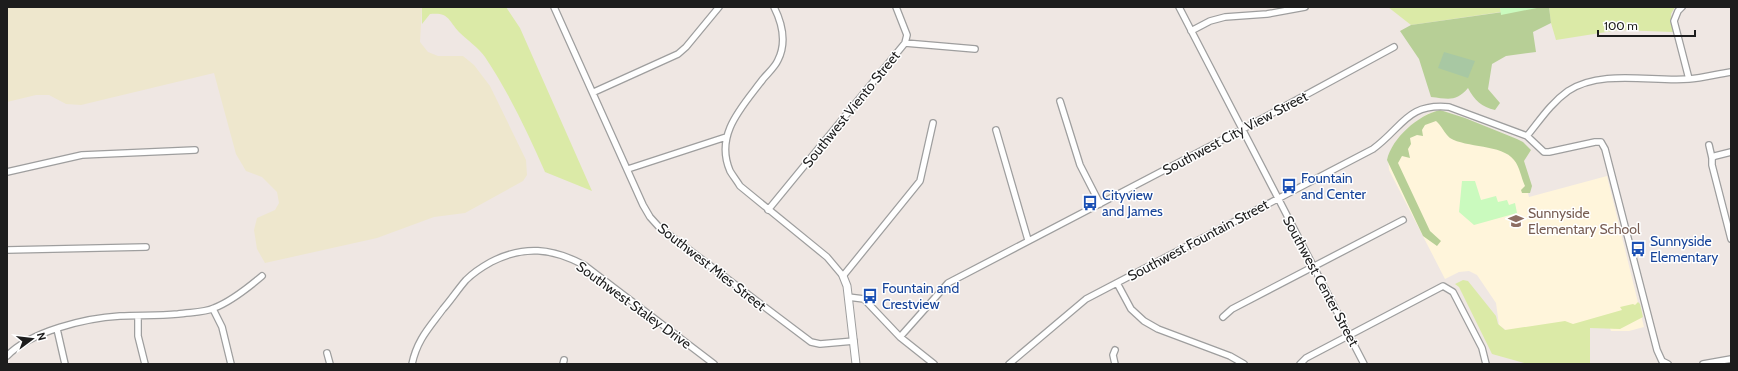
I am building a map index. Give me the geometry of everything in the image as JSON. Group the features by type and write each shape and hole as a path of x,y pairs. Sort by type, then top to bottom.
{"street":[{"name":"Southwest Mies Street","path":"554,7 650,217 659,227 811,342 820,344 854,341"},
{"path":"594,92 678,54 686,47 719,7"},
{"path":"774,7 781,23 783,42 778,60 733,119 726,137 725,152 730,171 740,186 827,257 843,276 847,286 856,364"},
{"path":"896,7 907,35 905,43"},
{"name":"Southwest Center Street","path":"1179,7 1241,130 1364,364"},
{"path":"1191,31 1210,21 1225,17 1256,16 1306,7"},
{"path":"1682,7 1678,11 1674,21 1689,79"},
{"name":"Southwest Viento Street","path":"768,210 905,43 975,49"},
{"name":"Southwest City View Street","path":"900,337 948,283 1241,130 1394,47"},
{"path":"1668,364 1662,361 1657,350 1605,149 1601,142 1594,142 1544,152 1527,136 1553,104 1569,90 1588,83 1608,79 1689,79 1731,72"},
{"path":"1060,101 1080,165 1100,204"},
{"name":"Southwest Fountain Street","path":"1009,364 1086,299 1373,149 1412,113 1422,108 1436,105 1449,106 1527,136"},
{"path":"843,276 920,181 933,123"},
{"path":"996,130 1028,240"},
{"path":"628,169 726,137"},
{"path":"1709,145 1712,165 1730,235"},
{"path":"7,172 82,155 195,150"},
{"path":"1712,158 1731,152"},
{"path":"1223,316 1232,309 1403,220"},
{"path":"7,250 146,247"},
{"name":"Southwest Staley Drive","path":"412,364 416,348 425,333 467,280 482,267 499,258 516,252 534,250 553,252 584,265 714,364"},
{"path":"7,356 15,348 44,332 98,319 120,316 162,315 213,309 252,285 262,276"},
{"path":"1116,282 1131,309 1144,321 1158,329 1230,356 1244,364"},
{"path":"1300,364 1306,358 1443,286 1453,292 1482,348 1486,364"},
{"path":"848,297 864,299 900,337 934,364"},
{"path":"213,309 222,328 231,364"},
{"path":"138,316 138,336 145,364"},
{"path":"57,329 65,364"},
{"path":"1115,350 1113,355 1115,364"},
{"path":"327,353 330,364"},
{"path":"1703,364 1730,359"}],"shaded area":[{"path":"7,7 422,7 420,42 428,52 438,56 463,56 474,65 490,86 526,160 527,175 523,181 465,213 434,217 377,238 265,263 257,249 254,230 257,218 275,210 279,203 277,192 262,177 246,171 236,154 214,73 81,105 66,104 49,95 36,95 7,102"},
{"name":"Sunnyside Elementary School","path":"1438,111 1445,112 1513,139 1529,197 1607,176 1644,327 1629,331 1611,331 1606,318 1574,325 1507,331 1499,325 1496,303 1477,275 1469,271 1459,272 1445,279 1389,170 1388,157 1414,124 1427,114"}],"green space":[{"path":"422,7 506,7 520,28 592,191 545,172 518,113 485,57 445,16 441,14 430,14 422,24"},
{"path":"1388,7 1500,7 1501,12 1411,25"},
{"path":"1500,7 1542,7 1501,15"},
{"path":"1538,7 1549,7 1551,23 1533,32 1536,52 1506,56 1492,64 1488,89 1500,103 1495,110 1486,107 1479,102 1468,88 1456,98 1447,99 1431,97 1419,59 1400,31 1411,25"},
{"path":"1549,7 1675,7 1671,14 1673,32 1619,30 1556,40 1551,23"},
{"path":"1444,52 1475,61 1468,78 1438,68"},
{"path":"1440,110 1465,118 1523,142 1531,150 1524,161 1532,186 1530,193 1522,193 1521,190 1525,186 1516,163 1508,155 1501,151 1450,138 1436,121 1425,125 1422,130 1423,136 1417,135 1410,138 1411,144 1408,149 1410,158 1402,156 1398,163 1430,231 1441,241 1437,246 1423,236 1387,160 1394,144 1407,129 1423,117"},
{"path":"1462,181 1475,181 1481,200 1496,196 1498,202 1507,200 1509,205 1515,203 1517,213 1474,225 1459,212"},
{"path":"1463,280 1468,281 1496,316 1498,324 1505,330 1565,321 1573,324 1622,310 1620,307 1633,304 1635,305 1638,302 1640,304 1643,317 1620,329 1590,328 1590,364 1528,364 1492,354 1459,287 1455,284"}],"place":[{"name":"Fountain and Center","path":"1289,186"},
{"name":"Cityview and James","path":"1090,203"},
{"name":"Sunnyside Elementary School","path":"1516,221"},
{"name":"Sunnyside Elementary","path":"1638,249"},
{"name":"Fountain and Crestview","path":"870,296"}]}
